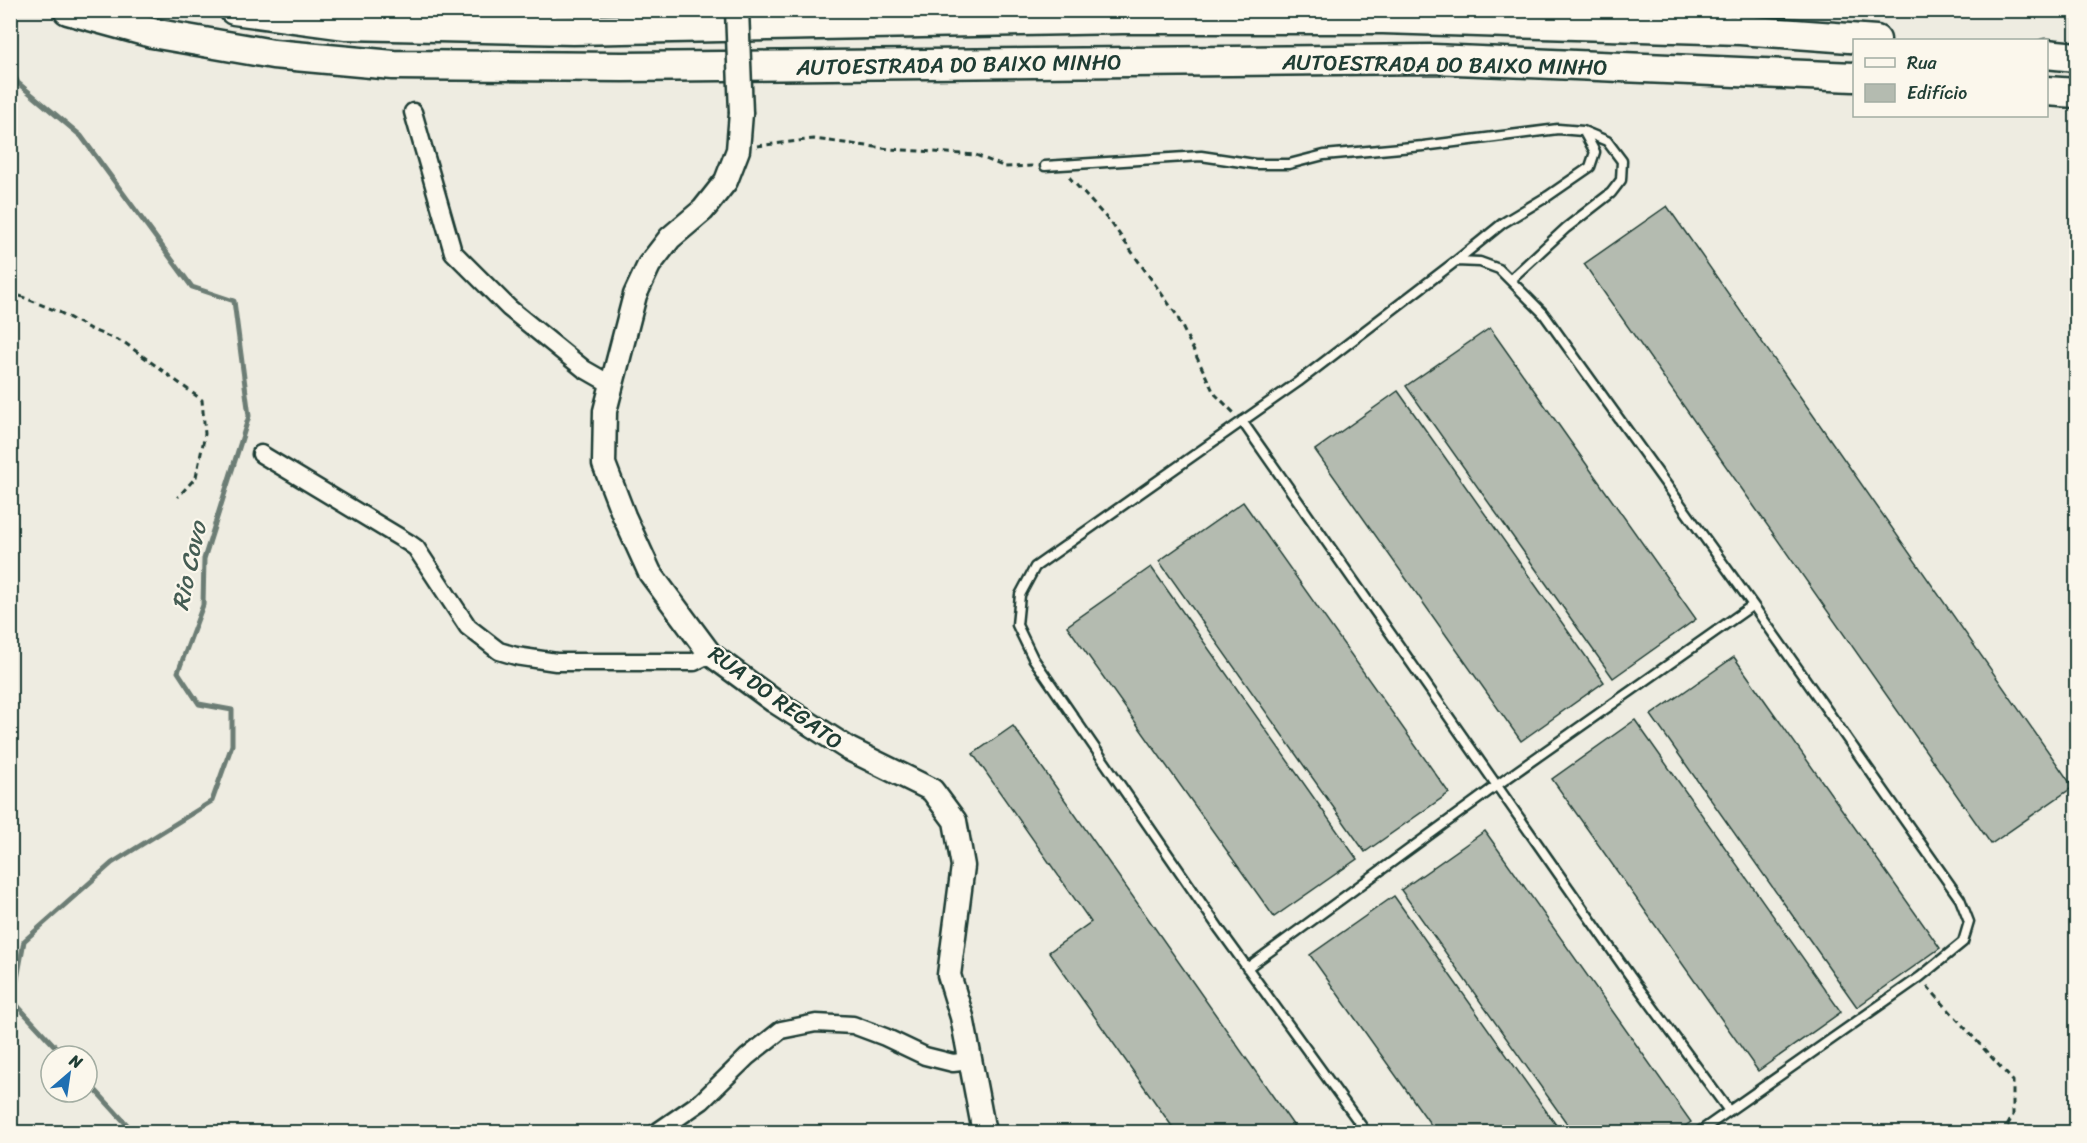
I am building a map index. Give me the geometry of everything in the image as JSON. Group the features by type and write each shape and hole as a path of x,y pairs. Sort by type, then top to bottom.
{"highway":[{"name":"AUTOESTRADA DO BAIXO MINHO","path":"68,10 152,33 273,54 393,65 635,67 1432,59 1853,77"},
{"name":"AUTOESTRADA DO BAIXO MINHO","path":"234,10 346,25 573,30 1110,19 1383,19 1740,30 1862,39"},
{"path":"2048,54 2076,57"},
{"path":"2048,91 2076,93"}],"street":[{"name":"RUA DO REGATO","path":"737,10 741,113 738,150 726,181 703,210 670,238 649,265 635,295 605,411 604,464 650,573 710,654 774,700 849,749 932,790 955,821 963,866 949,975 962,1017 984,1132"},
{"path":"413,112 453,252 508,308 584,369 612,385"},
{"path":"261,454 416,548 468,627 499,651 556,662 694,662 710,654"},
{"path":"657,1132 702,1101 747,1057 781,1030 816,1023 853,1025 885,1037 924,1056 953,1063 970,1061"}],"lane":[{"path":"1045,166 1201,156 1255,164 1289,164 1324,155 1423,146 1558,129 1583,131 1607,141 1622,161 1621,180 1611,193 1566,228 1510,279"},
{"path":"1366,1132 1247,968 1033,658 1017,625 1020,595 1035,567 1298,382 1503,223 1590,167 1595,152 1583,131"},
{"path":"1456,261 1480,262 1499,269 1543,313 1753,605 1960,899 1969,922 1963,942 1920,977 1699,1132"},
{"path":"1242,421 1630,976 1729,1111"},
{"path":"1247,968 1496,786 1753,605"}],"path":[{"path":"738,150 814,140 890,149 976,155 1005,167 1045,166 1072,178 1112,224 1176,314 1214,393 1242,421"},
{"path":"10,292 125,343 202,400 205,434 196,477 178,497"},
{"path":"1920,977 2013,1082 2013,1115 2004,1132"}],"building":[{"path":"1667,206 2073,787 1991,844 1584,264"},
{"path":"1490,328 1696,619 1613,678 1406,386"},
{"path":"1398,391 1604,682 1521,741 1315,450"},
{"path":"1243,502 1449,793 1365,852 1159,561"},
{"path":"1151,567 1357,859 1274,917 1067,626"},
{"path":"1734,657 1940,948 1857,1007 1651,715"},
{"path":"1635,720 1841,1012 1758,1071 1552,779"},
{"path":"1013,726 1298,1132 1176,1132 1049,952 1091,922 973,754"},
{"path":"1485,831 1691,1122 1676,1132 1573,1132 1401,890"},
{"path":"1394,896 1561,1132 1436,1132 1310,955"}],"waterway":[{"name":"Rio Covo","path":"10,67 18,83 81,136 192,287 234,301 249,416 204,559 203,605 178,672 199,704 232,710 232,745 212,801 112,863 24,941 13,1001 53,1044"},
{"name":"Rio Covo","path":"99,1094 131,1129 129,1132"}]}
